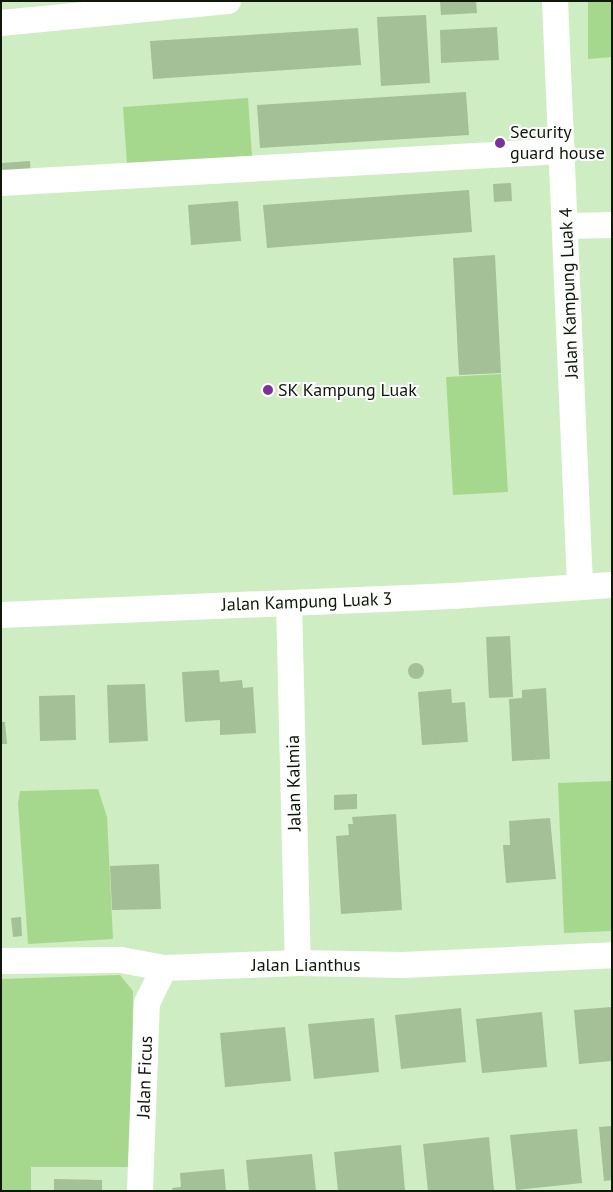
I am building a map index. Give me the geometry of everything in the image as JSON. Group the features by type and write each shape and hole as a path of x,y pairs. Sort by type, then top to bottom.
{"street":[{"path":"1,23 228,1"},
{"name":"Jalan Kampung Luak 4","path":"555,1 580,586"},
{"path":"1,184 562,151"},
{"path":"566,226 612,225"},
{"name":"Jalan Kampung Luak 3","path":"1,615 453,596 612,585"},
{"name":"Jalan Kalmia","path":"290,603 298,963"},
{"name":"Jalan Lianthus","path":"1,961 121,960 164,968 298,963 404,965 612,955"},
{"name":"Jalan Ficus","path":"140,1191 148,1002 164,968"}],"green space":[{"path":"588,1 612,1 612,57 588,59"},
{"path":"248,98 252,156 127,164 123,107"},
{"path":"501,374 508,492 453,495 446,377"},
{"path":"612,781 612,931 564,933 558,783"},
{"path":"98,789 107,817 113,939 28,944 18,803 20,791"},
{"path":"120,975 133,991 131,1167 31,1167 31,1191 1,1191 1,979"}],"building":[{"path":"440,1 476,1 477,13 441,15"},
{"path":"426,15 430,83 381,86 377,17"},
{"path":"497,27 499,60 441,63 440,30"},
{"path":"358,28 361,65 153,79 150,41"},
{"path":"466,92 469,135 260,148 257,105"},
{"path":"30,161 31,176 3,178 2,163"},
{"path":"511,183 512,201 494,202 493,184"},
{"path":"469,190 472,232 267,248 263,205"},
{"path":"238,201 241,241 191,245 188,205"},
{"path":"495,255 501,373 459,375 453,258"},
{"path":"510,636 513,697 489,698 486,637"},
{"path":"413,663 419,663 424,668 422,677 413,679 408,674 408,668"},
{"path":"219,670 220,682 242,680 243,688 253,687 256,733 220,735 220,720 185,722 182,672"},
{"path":"145,684 148,741 109,743 107,685"},
{"path":"546,688 550,759 512,761 509,699 522,698 522,690"},
{"path":"451,689 452,703 465,702 468,742 422,745 418,692"},
{"path":"75,695 76,740 40,741 39,696"},
{"path":"1,722 5,722 7,744 1,744"},
{"path":"357,794 357,809 334,810 334,795"},
{"path":"396,814 402,910 341,914 336,836 349,835 348,824 353,824 352,817"},
{"path":"550,818 556,879 506,883 503,845 510,845 509,821"},
{"path":"159,864 161,909 112,910 110,866"},
{"path":"21,917 22,936 13,937 11,918"},
{"path":"612,1007 612,1061 579,1064 574,1010"},
{"path":"461,1008 466,1062 401,1069 395,1015"},
{"path":"542,1012 547,1067 482,1073 476,1019"},
{"path":"374,1018 379,1072 314,1079 308,1024"},
{"path":"285,1027 291,1081 225,1087 220,1033"},
{"path":"612,1126 612,1180 604,1181 599,1127"},
{"path":"577,1129 582,1183 516,1190 510,1135"},
{"path":"489,1137 494,1191 428,1191 423,1144"},
{"path":"401,1145 405,1191 338,1191 334,1152"},
{"path":"312,1154 316,1191 249,1191 246,1160"},
{"path":"224,1169 226,1191 173,1191 172,1188 181,1187 180,1173"},
{"path":"54,1179 102,1180 102,1191 54,1191"}],"place":[{"name":"Security guard house","path":"500,143"},
{"name":"SK Kampung Luak","path":"268,390"}]}
